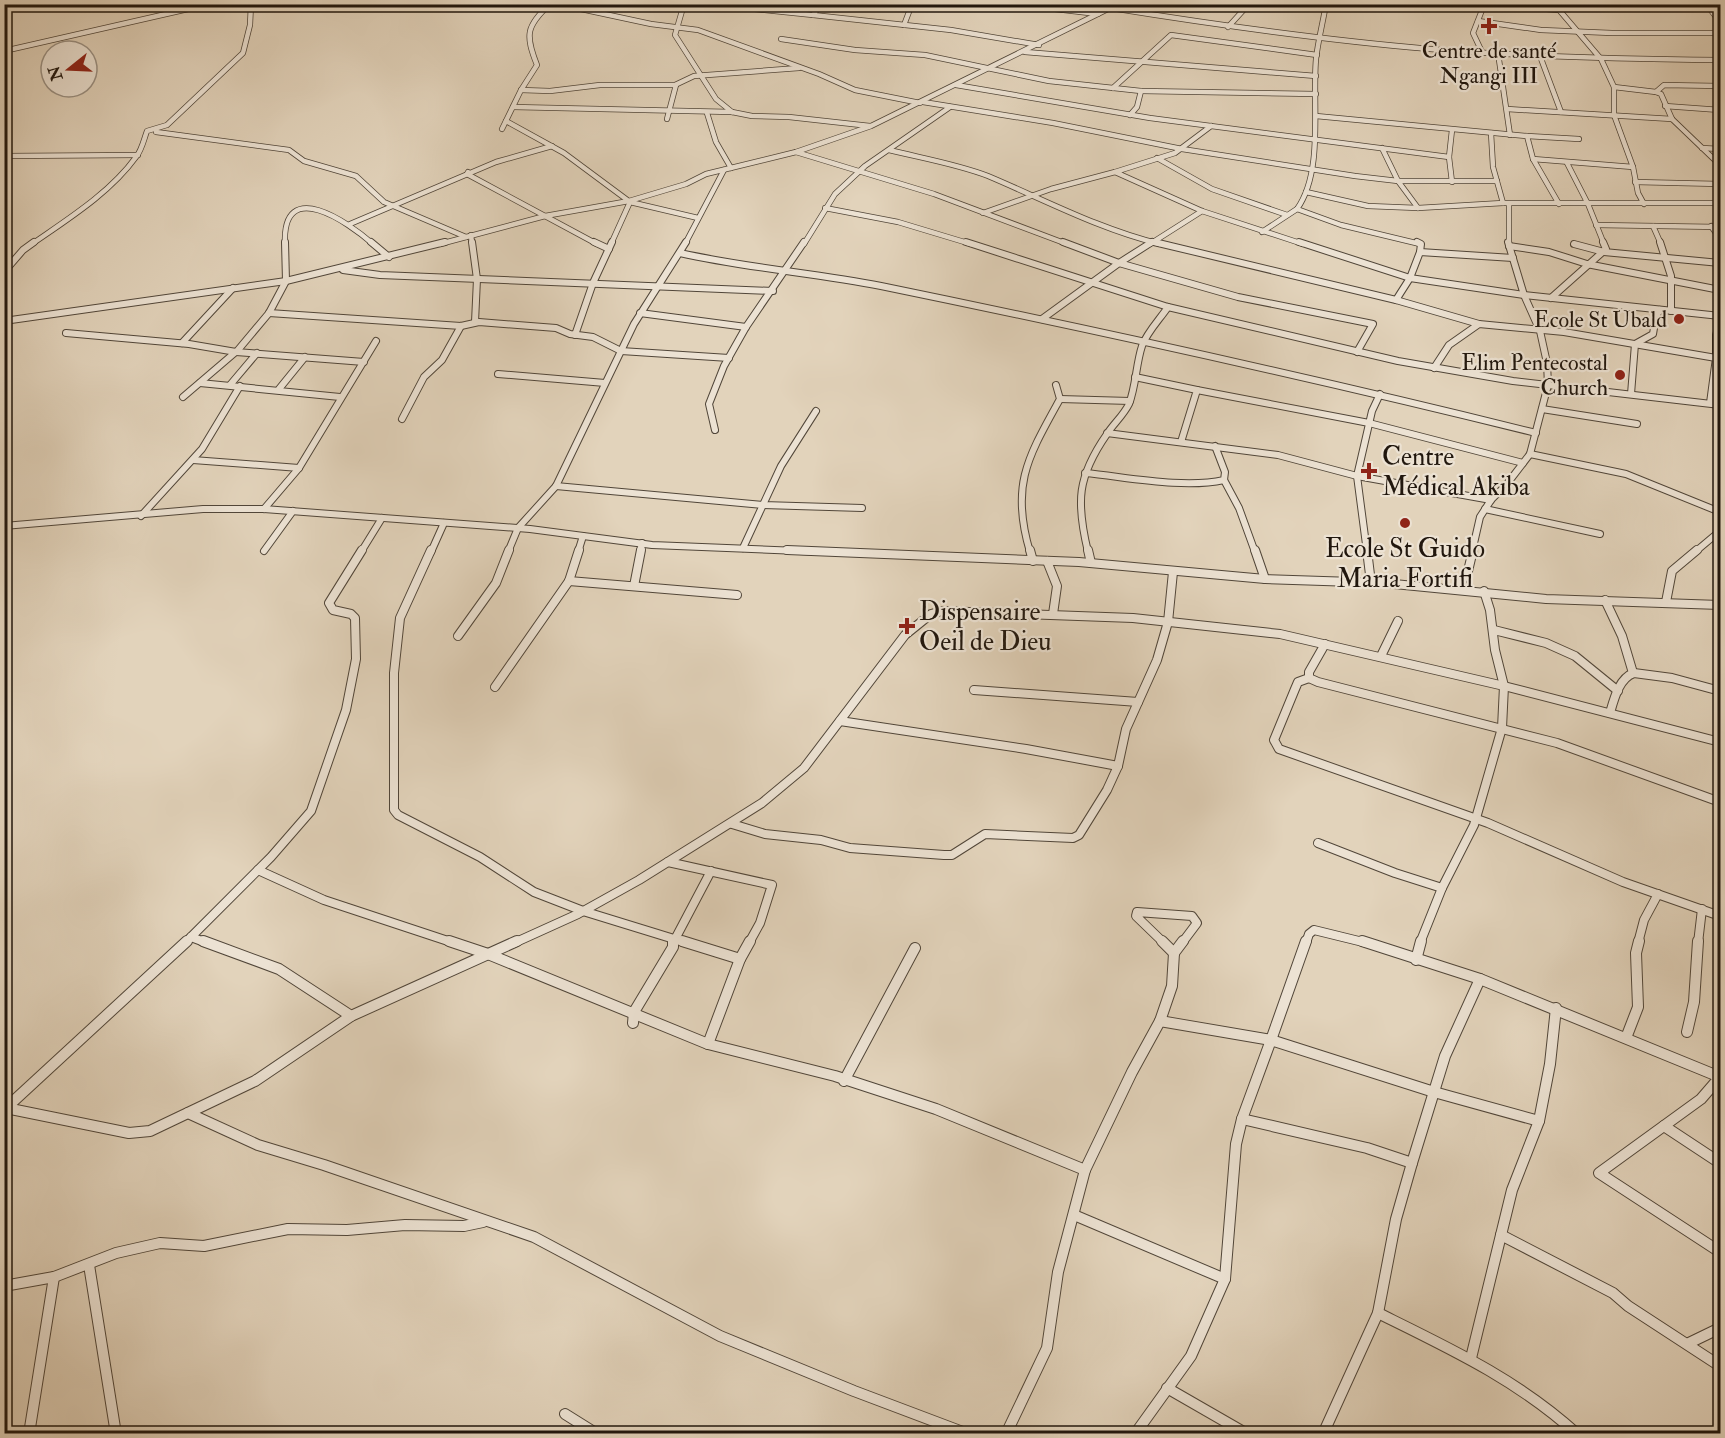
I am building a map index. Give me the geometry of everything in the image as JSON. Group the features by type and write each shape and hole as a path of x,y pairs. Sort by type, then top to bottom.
{"street":[{"path":"4,51 210,4"},
{"path":"145,140 200,96 244,51 251,4"},
{"path":"684,4 675,33 678,41 718,102 732,112"},
{"path":"708,4 989,35 1039,45"},
{"path":"813,15 821,4"},
{"path":"904,25 912,4"},
{"path":"1011,4 1098,14"},
{"path":"4,321 286,281 339,270 545,216 630,201 724,170 796,152 871,126 1118,4"},
{"path":"1228,27 1249,4"},
{"path":"1262,232 1297,209 1306,192 1315,139 1317,55 1326,4"},
{"path":"1554,4 1601,59 1614,87 1614,115 1644,204"},
{"path":"1706,4 1720,22"},
{"path":"502,129 521,90 537,65 528,45 528,33 534,20 550,5 567,6 651,24 698,30 857,90 1053,123 1182,149 1398,181 1497,181"},
{"path":"1482,52 1473,33 1483,5 1559,10"},
{"path":"1111,8 1228,27 1320,38 1482,52 1601,59 1720,60"},
{"path":"1478,21 1527,28 1578,31 1720,33"},
{"path":"1113,88 1173,35 1317,55"},
{"path":"781,39 855,50 925,55 1052,81 1141,91 1316,94"},
{"path":"1023,52 1316,76"},
{"path":"1498,53 1510,135"},
{"path":"1540,56 1561,112"},
{"path":"521,90 550,91 600,85 676,85 691,76 762,69 803,68"},
{"path":"1656,92 1663,88 1664,84 1720,86"},
{"path":"667,118 676,85"},
{"path":"955,85 1130,116 1449,156"},
{"path":"1614,87 1660,94 1672,119 1720,165"},
{"path":"1130,116 1140,100 1141,91"},
{"path":"1665,106 1720,110"},
{"path":"513,107 732,112 752,116 786,117 871,126"},
{"path":"715,430 710,404 729,358 746,327 786,272 835,194 858,172 950,107"},
{"path":"1507,109 1672,119"},
{"path":"707,113 713,139 731,168"},
{"path":"1316,116 1452,130 1579,139"},
{"path":"507,121 552,146 630,201 698,218"},
{"path":"4,272 23,250 77,213 138,155 147,131 166,125"},
{"path":"983,213 1182,149 1211,126"},
{"path":"1452,130 1449,156 1452,182"},
{"path":"156,132 290,150 304,161 356,176 377,196 392,206 469,236"},
{"path":"1457,589 1468,571 1476,531 1485,508 1530,454 1548,385 1547,363 1540,331 1524,295 1509,246 1506,203 1497,181 1491,133"},
{"path":"1527,136 1533,159 1558,204"},
{"path":"350,224 496,162 552,146"},
{"path":"1382,148 1398,181 1418,208"},
{"path":"1702,148 1720,149"},
{"path":"889,150 985,175 1108,229 1152,242 1396,300 1479,324 1564,332 1716,358"},
{"path":"796,152 906,185 1119,263 1238,297 1373,324 1357,352"},
{"path":"4,156 138,155"},
{"path":"1157,158 1212,189 1287,216"},
{"path":"1533,159 1633,168"},
{"path":"1551,298 1606,249 1588,204 1567,163"},
{"path":"458,636 500,577 518,528 556,486 640,313 680,253 724,170"},
{"path":"1114,172 1202,211 1410,278 1524,295 1720,316"},
{"path":"468,173 567,230 609,249"},
{"path":"1635,182 1720,184"},
{"path":"1306,192 1358,206 1418,208 1506,203 1720,203"},
{"path":"575,335 593,283 630,201"},
{"path":"825,208 907,225 1168,308 1357,352 1434,368 1548,385 1720,405"},
{"path":"183,397 236,352 269,313 286,281 284,226 295,212 303,209 320,209 350,224 389,257"},
{"path":"1297,209 1318,220 1353,230 1421,244 1410,278 1396,300"},
{"path":"1042,319 1119,263 1202,211"},
{"path":"1596,225 1720,227"},
{"path":"1653,226 1668,259 1673,282 1671,311"},
{"path":"1711,226 1720,238"},
{"path":"469,236 477,279 475,322"},
{"path":"1574,244 1604,252 1720,264"},
{"path":"1509,246 1550,252 1587,264 1720,290"},
{"path":"1420,252 1513,258"},
{"path":"680,253 786,272 840,278 1042,319 1143,344 1380,394 1536,433"},
{"path":"339,270 380,275 773,291"},
{"path":"182,343 233,288"},
{"path":"1091,563 1080,517 1081,487 1085,473 1107,433 1124,414 1130,401 1143,344 1168,308"},
{"path":"1635,345 1653,334 1656,329 1656,316 1660,310"},
{"path":"269,313 462,326 475,322 556,328 575,335 595,338 621,351 729,358"},
{"path":"640,313 746,327"},
{"path":"1710,403 1716,358 1716,335 1720,322"},
{"path":"1434,368 1449,345 1479,324"},
{"path":"402,419 424,377 442,360 462,326"},
{"path":"66,333 182,343 236,352 364,362"},
{"path":"264,509 299,468 340,396 376,341"},
{"path":"1630,394 1633,384 1631,372 1635,345"},
{"path":"230,385 257,353"},
{"path":"279,389 305,357"},
{"path":"498,374 605,383"},
{"path":"1135,377 1370,423 1523,463"},
{"path":"200,383 340,396"},
{"path":"1033,561 1021,516 1021,484 1036,446 1060,399 1056,385"},
{"path":"141,516 202,449 240,386"},
{"path":"1181,442 1197,390"},
{"path":"1371,583 1357,476 1380,394"},
{"path":"1060,399 1130,401"},
{"path":"1542,409 1637,424"},
{"path":"743,548 781,466 816,411"},
{"path":"1107,433 1278,455 1357,476 1491,500"},
{"path":"1215,446 1225,472 1224,480 1239,508 1265,579"},
{"path":"1530,454 1626,474 1720,512"},
{"path":"193,460 299,468"},
{"path":"1085,473 1201,483 1216,483 1224,480"},
{"path":"556,486 763,505 862,508"},
{"path":"1485,508 1600,534"},
{"path":"4,526 203,509 264,509 518,528 642,543 1091,563 1265,579 1371,583 1484,591 1545,599 1720,605"},
{"path":"264,551 293,511"},
{"path":"382,518 329,603 333,610 351,614 355,618 356,659 346,710 311,811 258,870 191,937 76,1046 6,1108 22,1113 140,1133 255,1081 351,1016 583,911 732,824 762,803 804,768 905,635 931,614 967,610 1053,614 1168,622 1280,634 1504,686 1720,742"},
{"path":"444,524 400,618 394,673 394,810 398,815 480,857 534,892 583,911 740,959"},
{"path":"1666,602 1666,588 1671,571 1720,531"},
{"path":"495,687 569,581 583,536"},
{"path":"634,586 642,543"},
{"path":"1047,561 1057,586 1053,614"},
{"path":"732,824 765,834 822,840 850,848 944,855 952,855 985,834 1073,838 1079,835 1118,766 1126,729 1156,660 1168,622 1173,572"},
{"path":"569,581 737,595"},
{"path":"1416,960 1422,937 1442,888 1453,870 1476,818 1502,728 1504,686 1484,591"},
{"path":"1605,600 1622,636 1632,673"},
{"path":"1381,656 1398,621"},
{"path":"1494,630 1546,643 1575,656 1618,691"},
{"path":"1309,678 1309,672 1325,644"},
{"path":"1610,713 1618,691 1632,673 1652,674 1720,691"},
{"path":"1720,802 1557,743 1309,678 1298,682 1274,740 1279,749 1476,818 1623,882 1720,916"},
{"path":"974,690 1138,702"},
{"path":"840,721 1026,749 1118,766"},
{"path":"1318,843 1395,873 1442,888"},
{"path":"668,862 772,885 760,923 740,959 708,1044"},
{"path":"258,870 324,900 488,954 708,1044 835,1077 936,1110 1085,1170"},
{"path":"633,1023 634,1012 673,947 673,939 711,871"},
{"path":"1626,1038 1638,1007 1636,953 1644,920 1658,894"},
{"path":"1687,1032 1693,1017 1697,988 1696,935 1702,909"},
{"path":"1006,1434 1047,1348 1058,1272 1085,1170 1132,1071 1160,1021 1172,986 1174,953 1136,916 1137,912 1192,916 1196,919 1197,923 1174,953"},
{"path":"1135,1434 1191,1356 1225,1279 1236,1144 1242,1119 1309,934 1314,930 1333,933 1480,979 1556,1008 1720,1077 1701,1099 1599,1173 1720,1252"},
{"path":"191,937 279,969 351,1016"},
{"path":"844,1081 915,948"},
{"path":"1323,1434 1378,1313 1396,1219 1412,1163 1452,1037 1480,979"},
{"path":"1471,1358 1512,1190 1539,1121 1550,1064 1556,1008"},
{"path":"1160,1021 1271,1040 1434,1092 1539,1121"},
{"path":"4,1116 22,1113"},
{"path":"188,1113 258,1145 408,1193 484,1222 534,1237 720,1336 854,1391 968,1434"},
{"path":"1242,1119 1368,1149 1412,1163"},
{"path":"1664,1126 1720,1163"},
{"path":"1074,1215 1225,1279"},
{"path":"4,1286 54,1277 116,1253 160,1242 204,1246 288,1229 347,1230 405,1225 464,1226 484,1222"},
{"path":"1501,1235 1613,1293 1628,1306 1689,1343 1720,1366"},
{"path":"88,1265 116,1434"},
{"path":"29,1434 54,1277"},
{"path":"1378,1313 1515,1381 1555,1411 1576,1434"},
{"path":"1689,1343 1720,1328"},
{"path":"1167,1388 1247,1434"},
{"path":"565,1414 597,1434"}],"place":[{"name":"Centre de santé Ngangi III","path":"1489,26"},
{"name":"Ecole St Ubald","path":"1679,319"},
{"name":"Elim Pentecostal Church","path":"1620,375"},
{"name":"Centre Médical Akiba","path":"1369,471"},
{"name":"Ecole St Guido Maria Fortifi","path":"1405,523"},
{"name":"Dispensaire Oeil de Dieu","path":"907,626"}]}
